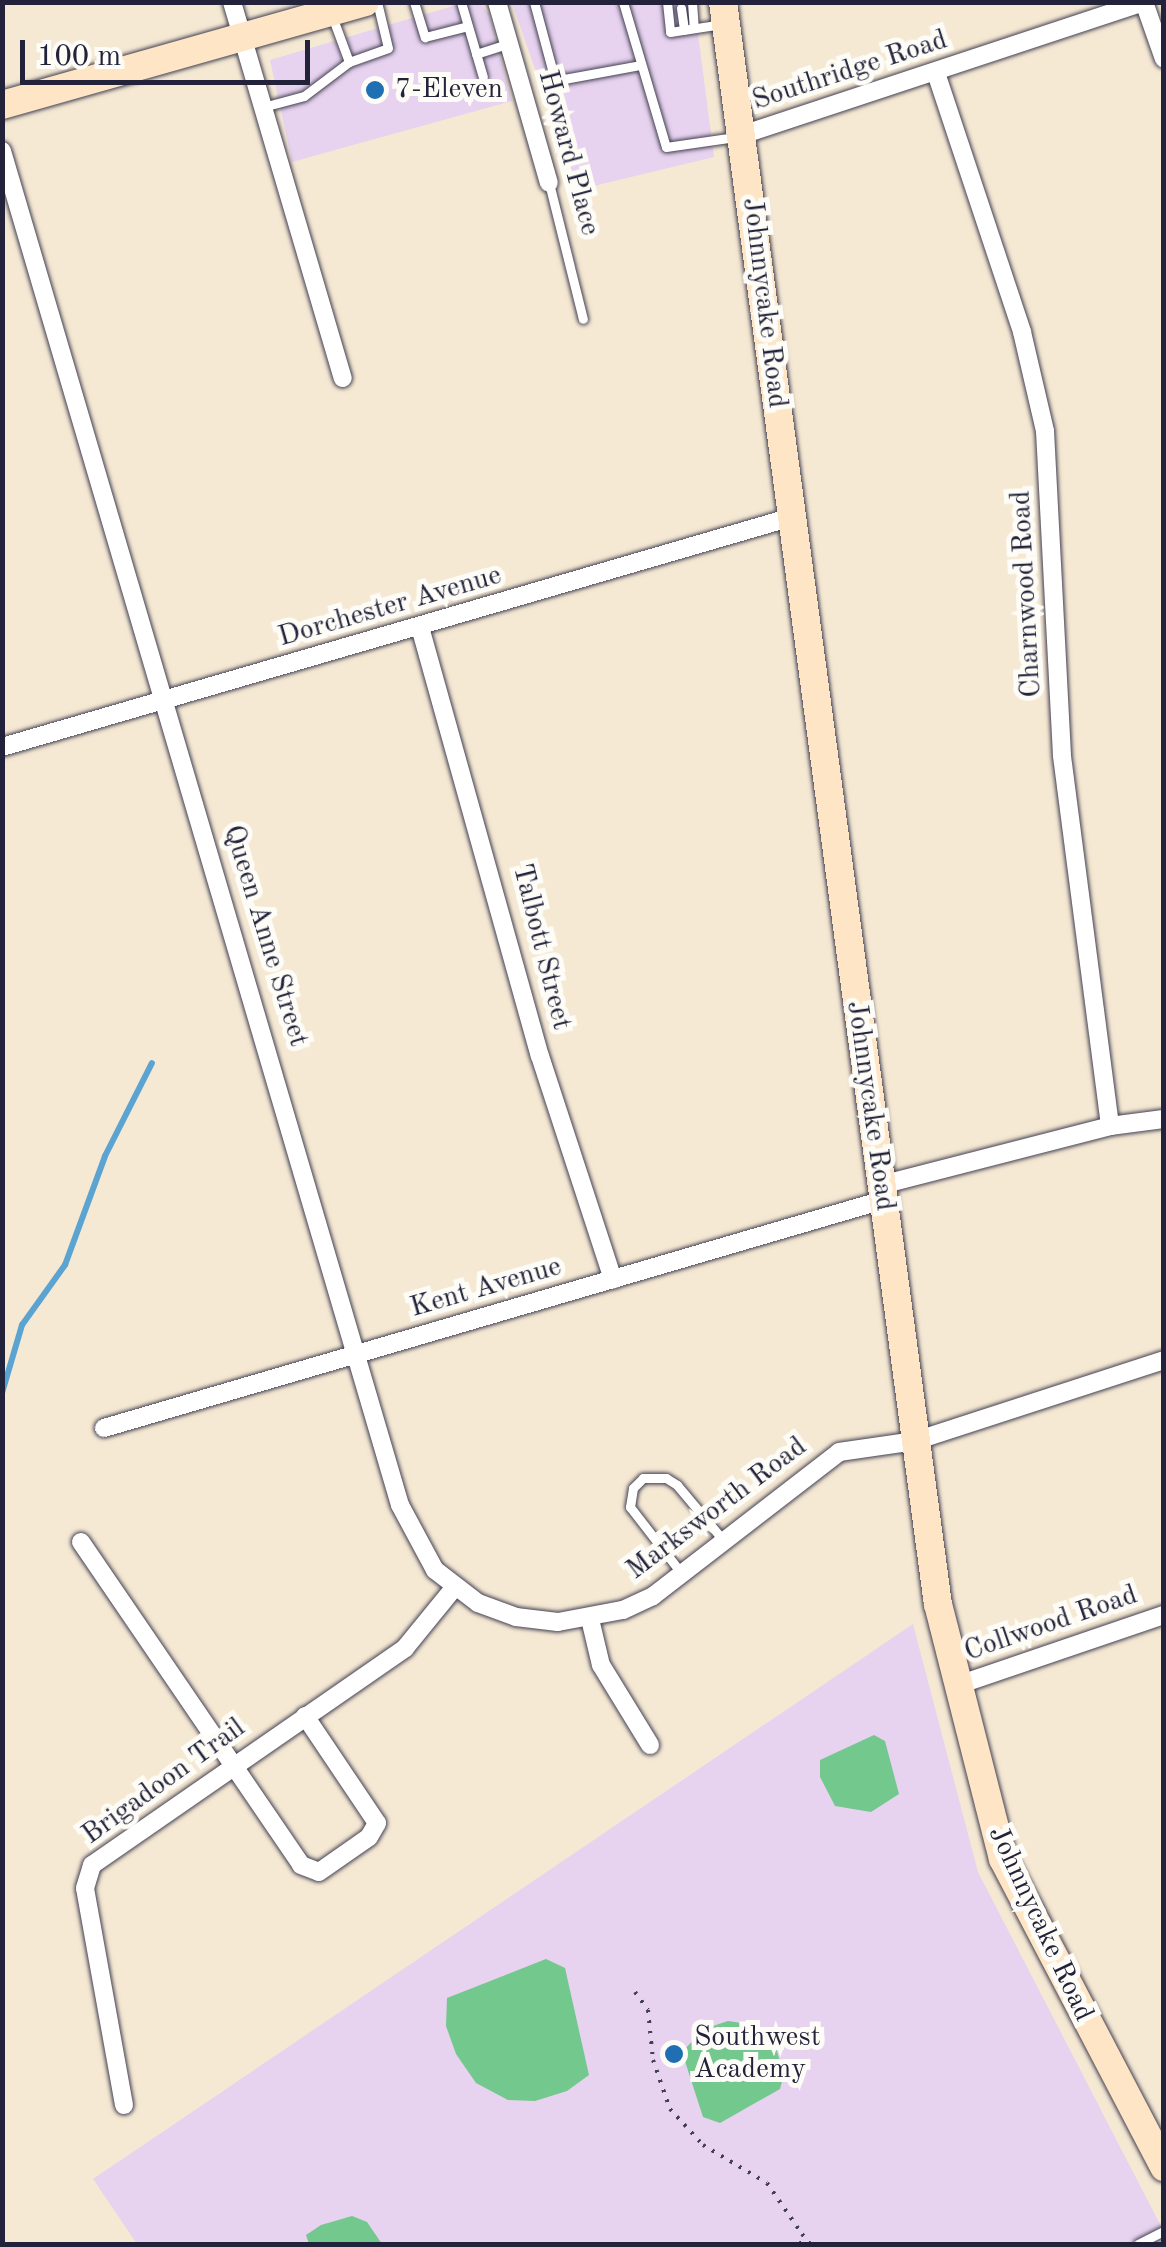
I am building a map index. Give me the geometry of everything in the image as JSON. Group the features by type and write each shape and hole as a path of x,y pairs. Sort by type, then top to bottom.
{"main road":[{"path":"2,105 365,2"},
{"name":"Johnnycake Road","path":"724,13 915,1441 955,1686 1002,1859 1164,2167"}],"street":[{"path":"232,2 343,378"},
{"name":"Howard Place","path":"497,2 549,182"},
{"path":"1145,3 1164,59"},
{"name":"Southridge Road","path":"742,135 1145,3"},
{"name":"Charnwood Road","path":"936,73 1022,332 1045,431 1062,756 1110,1126"},
{"name":"Queen Anne Street","path":"2,151 400,1505 434,1570 454,1588 516,1617 590,1618"},
{"name":"Dorchester Avenue","path":"2,748 792,517"},
{"name":"Talbott Street","path":"420,627 540,1056 613,1280"},
{"name":"Kent Avenue","path":"104,1428 613,1280 882,1192 1110,1126 1164,1119"},
{"name":"Marksworth Road","path":"590,1618 638,1603 682,1574 839,1452 915,1441 1164,1360"},
{"path":"81,1542 301,1865 326,1868 370,1837 377,1823 305,1716"},
{"name":"Brigadoon Trail","path":"124,2105 86,1876 100,1854 404,1648 454,1588"},
{"name":"Collwood Road","path":"955,1686 1164,1615"},
{"path":"590,1618 601,1665 650,1745"}],"lane":[{"path":"263,107 304,96 349,62 388,48 377,2"},
{"path":"414,2 424,37 468,26"},
{"path":"461,2 483,77"},
{"path":"534,2 553,74 564,79 640,65"},
{"path":"623,2 666,147 710,146 742,135"},
{"path":"667,2 670,32 689,29 724,13"},
{"path":"689,29 692,2"},
{"path":"681,8 689,29"},
{"path":"330,12 349,62"},
{"path":"476,54 509,44"},
{"name":"Howard Place","path":"549,182 582,320"},
{"path":"682,1574 630,1506 633,1488 643,1478 666,1478 676,1485 723,1540"},
{"path":"1138,2244 1164,2231"}],"path":[{"path":"634,1992 648,2010 653,2060 670,2109 704,2144 767,2183 810,2244"},
{"path":"800,2244 802,2234"}],"shaded area":[{"path":"463,3 480,3 489,14 512,101 292,162 270,60"},
{"path":"512,3 694,3 714,157 577,190"},
{"name":"Southwest Academy","path":"913,1624 978,1872 1163,2230 1163,2244 137,2244 93,2179"}],"green space":[{"path":"874,1735 885,1741 899,1794 871,1812 835,1806 820,1777 820,1760"},
{"path":"546,1959 565,1968 589,2075 567,2091 535,2101 508,2100 476,2083 456,2054 446,2026 447,1998"},
{"path":"728,2021 755,2025 775,2045 784,2074 780,2089 720,2123 703,2117 682,2052 704,2029"},
{"path":"352,2216 367,2222 382,2244 309,2244 306,2235 321,2225"}],"waterway":[{"path":"2,1393 22,1325 65,1265 105,1156 152,1063"}],"place":[{"name":"7-Eleven","path":"375,90"},
{"name":"Southwest Academy","path":"674,2054"}]}
